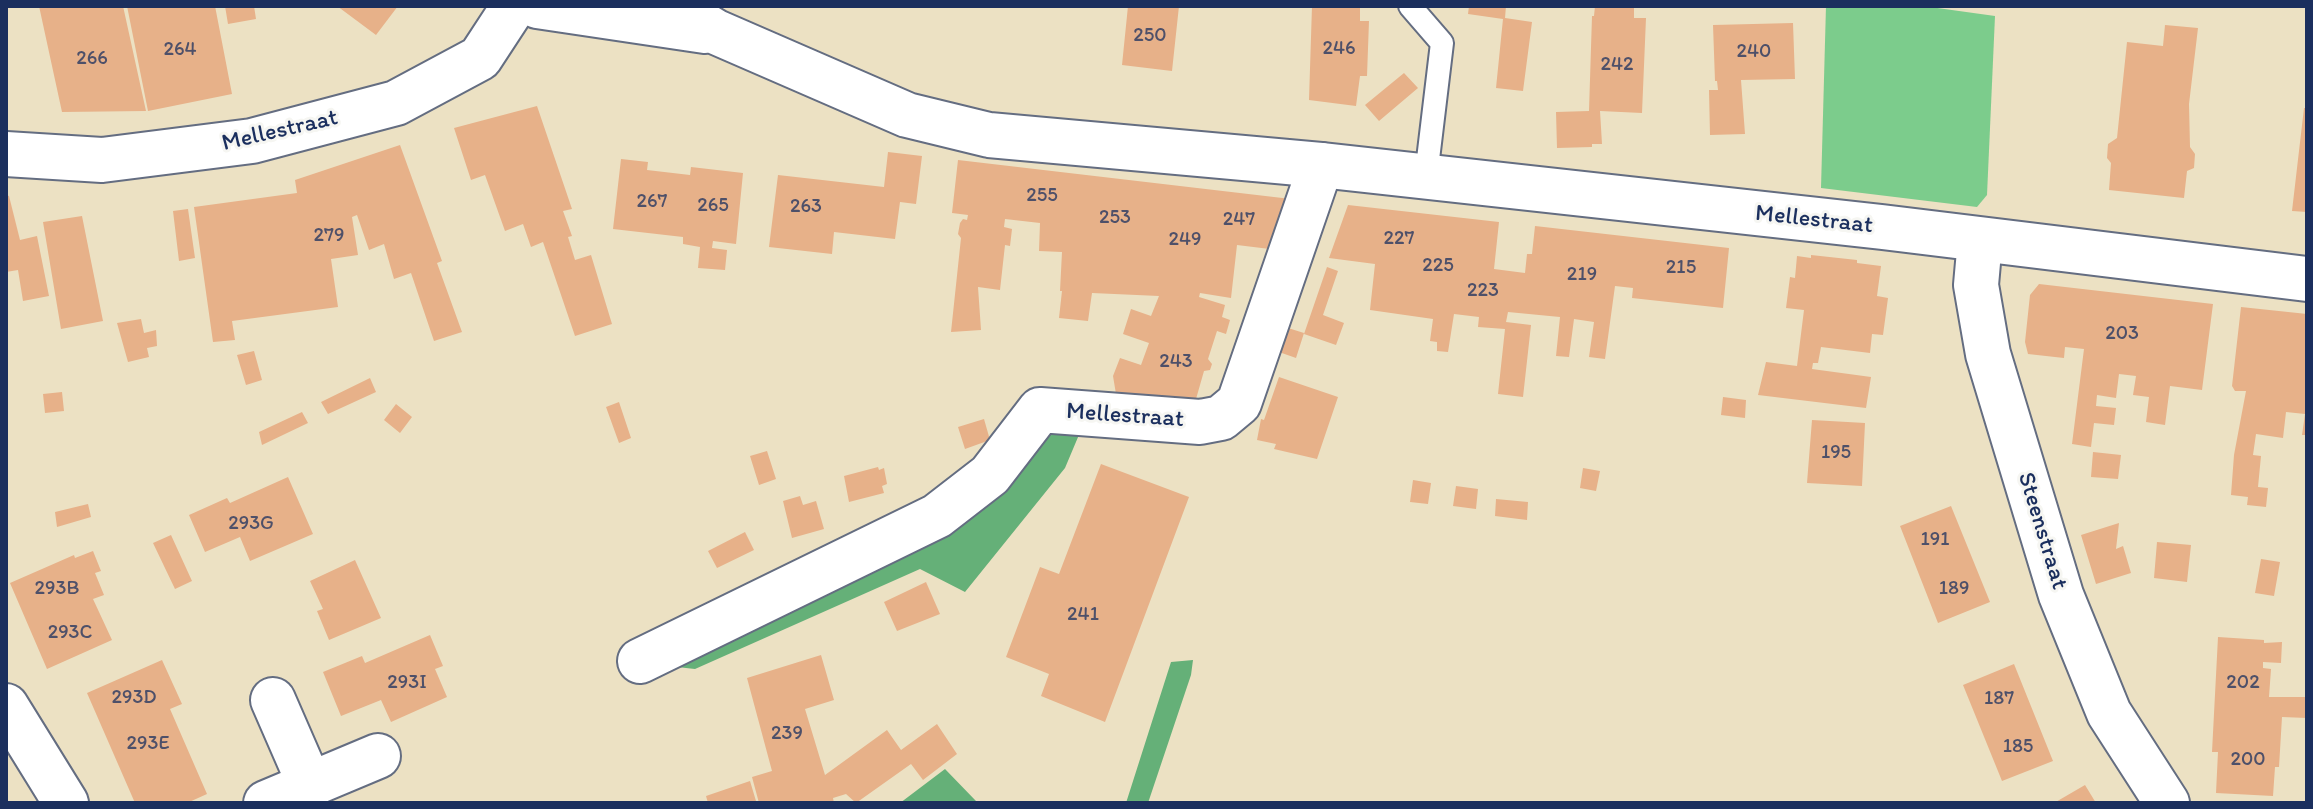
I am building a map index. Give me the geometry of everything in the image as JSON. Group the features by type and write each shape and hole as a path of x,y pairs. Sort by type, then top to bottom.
{"street":[{"name":"Mellestraat","path":"6,154 102,160 252,141 396,103 480,58 514,6"},
{"name":"Mellestraat","path":"537,6 716,32"},
{"name":"Mellestraat","path":"673,6 716,32 907,115 989,135 1426,176 2307,279"},
{"name":"Mellestraat","path":"640,661 937,516 990,475 1040,410 1200,422 1221,418 1239,403 1321,165"},
{"name":"Steenstraat","path":"1980,240 1976,285 1988,354 2061,595 2109,713 2167,803"},
{"path":"273,700 310,785"},
{"path":"6,706 66,803"},
{"path":"266,803 378,756"}],"lane":[{"path":"1410,6 1442,43 1426,176"}],"green space":[{"path":"1826,6 1923,6 1995,16 1987,195 1977,207 1821,188"},
{"path":"1053,421 1081,430 1065,468 965,592 920,569 695,669 677,667"},
{"path":"1193,660 1191,675 1148,803 1126,803 1171,662"},
{"path":"945,769 975,803 900,803"}],"building":[{"path":"39,6 123,6 146,111 62,112"},
{"path":"127,6 215,6 232,94 148,111"},
{"path":"225,6 254,6 256,19 228,24"},
{"path":"337,6 398,6 376,35"},
{"path":"1128,6 1179,6 1172,71 1122,65"},
{"path":"1312,6 1360,6 1360,21 1369,21 1367,76 1360,76 1356,106 1309,100"},
{"path":"1469,6 1506,6 1505,18 1532,22 1523,91 1496,88 1503,19 1468,14"},
{"path":"1595,6 1634,6 1634,18 1646,18 1642,113 1600,111 1602,144 1557,148 1556,112 1589,111 1592,16"},
{"path":"1793,23 1795,79 1741,80 1745,134 1710,135 1709,90 1718,90 1713,25"},
{"path":"2165,25 2198,28 2189,104 2194,168 2187,171 2184,198 2109,190 2111,163 2107,158 2108,144 2117,138 2127,42 2163,46"},
{"path":"1404,73 1418,88 1379,121 1365,105"},
{"path":"537,106 572,209 563,211 572,236 568,237 575,260 591,255 612,324 575,336 543,242 531,247 523,224 505,231 485,175 471,180 454,128"},
{"path":"2304,108 2307,108 2307,212 2292,211"},
{"path":"400,145 442,261 437,263 462,332 434,341 411,273 394,279 384,244 369,250 357,215 352,217 358,255 331,259 338,307 232,321 235,340 213,342 194,207 297,193 295,180"},
{"path":"888,152 922,156 916,204 900,202 895,239 834,232 832,254 769,247 778,175 884,187"},
{"path":"621,159 648,162 647,170 690,175 691,167 743,173 736,244 713,241 712,248 727,250 725,270 698,268 700,247 683,244 683,237 613,229"},
{"path":"958,160 1291,199 1278,250 1237,245 1231,298 1200,293 1199,297 1225,305 1222,317 1230,320 1226,334 1217,331 1208,359 1212,364 1210,370 1204,371 1194,406 1116,394 1113,376 1120,358 1141,365 1149,343 1123,334 1131,309 1151,316 1159,296 1092,293 1088,321 1059,318 1062,252 1039,251 1040,223 1005,219 1004,227 1012,229 1010,246 1005,245 1000,290 978,287 981,330 951,332 961,238 958,234 960,223 963,219 967,220 968,215 952,213"},
{"path":"6,195 9,196 20,240 37,236 49,296 23,301 18,270 6,272"},
{"path":"1348,205 1499,222 1494,269 1525,273 1527,254 1532,254 1535,226 1729,248 1723,308 1632,298 1633,288 1615,286 1605,359 1589,357 1594,322 1574,319 1569,357 1556,356 1560,317 1508,312 1506,322 1531,325 1523,397 1498,394 1505,329 1478,327 1479,317 1454,314 1448,352 1437,351 1437,342 1430,341 1433,319 1370,310 1375,264 1329,258"},
{"path":"188,209 195,258 179,261 173,211"},
{"path":"82,216 103,321 61,329 43,222"},
{"path":"1811,255 1881,266 1877,296 1888,298 1883,335 1872,334 1870,353 1821,347 1818,363 1813,363 1812,369 1871,377 1866,408 1758,395 1766,362 1797,366 1804,310 1786,308 1790,277 1795,278 1797,256 1811,258"},
{"path":"1327,267 1338,271 1323,315 1344,323 1336,345 1304,334"},
{"path":"2039,284 2213,304 2202,390 2170,386 2165,425 2146,422 2149,397 2133,395 2136,376 2119,374 2116,398 2097,395 2096,406 2116,408 2114,425 2094,423 2091,447 2072,444 2084,349 2065,347 2064,358 2028,354 2025,342 2030,295"},
{"path":"2241,307 2307,314 2307,435 2302,435 2305,414 2286,412 2283,438 2256,434 2253,455 2261,456 2258,487 2268,488 2266,507 2247,505 2248,497 2231,495 2234,455 2246,391 2235,391 2232,386"},
{"path":"141,319 144,333 156,330 157,346 147,348 149,357 128,362 117,323"},
{"path":"1288,328 1304,333 1296,358 1279,352"},
{"path":"254,351 262,380 246,385 237,355"},
{"path":"1279,377 1338,397 1317,459 1274,449 1276,444 1257,440 1261,419 1264,420"},
{"path":"370,378 376,392 328,414 321,402"},
{"path":"62,392 64,411 45,413 43,394"},
{"path":"1723,397 1746,400 1745,418 1721,415"},
{"path":"619,402 631,438 619,443 606,407"},
{"path":"396,404 412,417 400,433 384,420"},
{"path":"302,412 308,423 262,445 259,432"},
{"path":"984,419 990,440 965,449 958,427"},
{"path":"1812,420 1865,423 1862,486 1807,483"},
{"path":"767,451 776,479 759,485 750,456"},
{"path":"2093,452 2121,455 2118,479 2091,477"},
{"path":"1101,464 1189,497 1105,722 1041,696 1049,674 1006,657 1040,567 1059,574"},
{"path":"878,467 879,470 884,468 887,484 882,486 884,493 849,502 844,476"},
{"path":"1583,468 1600,471 1596,491 1580,488"},
{"path":"288,477 313,534 250,561 240,537 205,552 189,515 227,498 230,503"},
{"path":"1413,480 1431,483 1428,504 1410,502"},
{"path":"1456,486 1478,489 1476,509 1453,506"},
{"path":"800,496 803,505 816,501 824,529 792,538 783,501"},
{"path":"1496,499 1528,502 1527,520 1495,516"},
{"path":"88,504 91,517 57,527 55,512"},
{"path":"1951,506 1990,602 1938,623 1900,526"},
{"path":"2119,523 2116,549 2123,546 2131,573 2096,584 2081,535"},
{"path":"745,532 754,550 717,568 708,551"},
{"path":"171,535 192,581 175,589 153,543"},
{"path":"2157,542 2191,545 2187,582 2154,578"},
{"path":"93,551 101,571 95,573 104,595 93,599 112,640 47,669 10,583 74,555 75,558"},
{"path":"2261,559 2280,562 2274,596 2255,593"},
{"path":"355,560 381,618 329,640 317,611 323,609 310,581"},
{"path":"926,582 940,614 897,631 884,602"},
{"path":"430,635 443,666 435,669 447,697 391,722 381,700 341,716 323,672 362,656 365,663"},
{"path":"2218,637 2282,642 2281,663 2263,662 2263,668 2271,669 2269,697 2307,697 2307,718 2282,717 2279,767 2275,767 2273,796 2216,793 2218,752 2212,752"},
{"path":"821,655 834,700 805,709 825,775 887,730 901,750 937,724 957,754 923,780 911,764 856,803 846,794 833,798 834,803 759,803 752,777 772,771 747,678"},
{"path":"162,660 182,704 170,709 207,794 187,803 135,803 87,693"},
{"path":"2014,664 2053,761 2002,781 1963,685"},
{"path":"750,781 756,801 708,803 706,796"},
{"path":"2085,785 2096,803 2054,803"}]}
